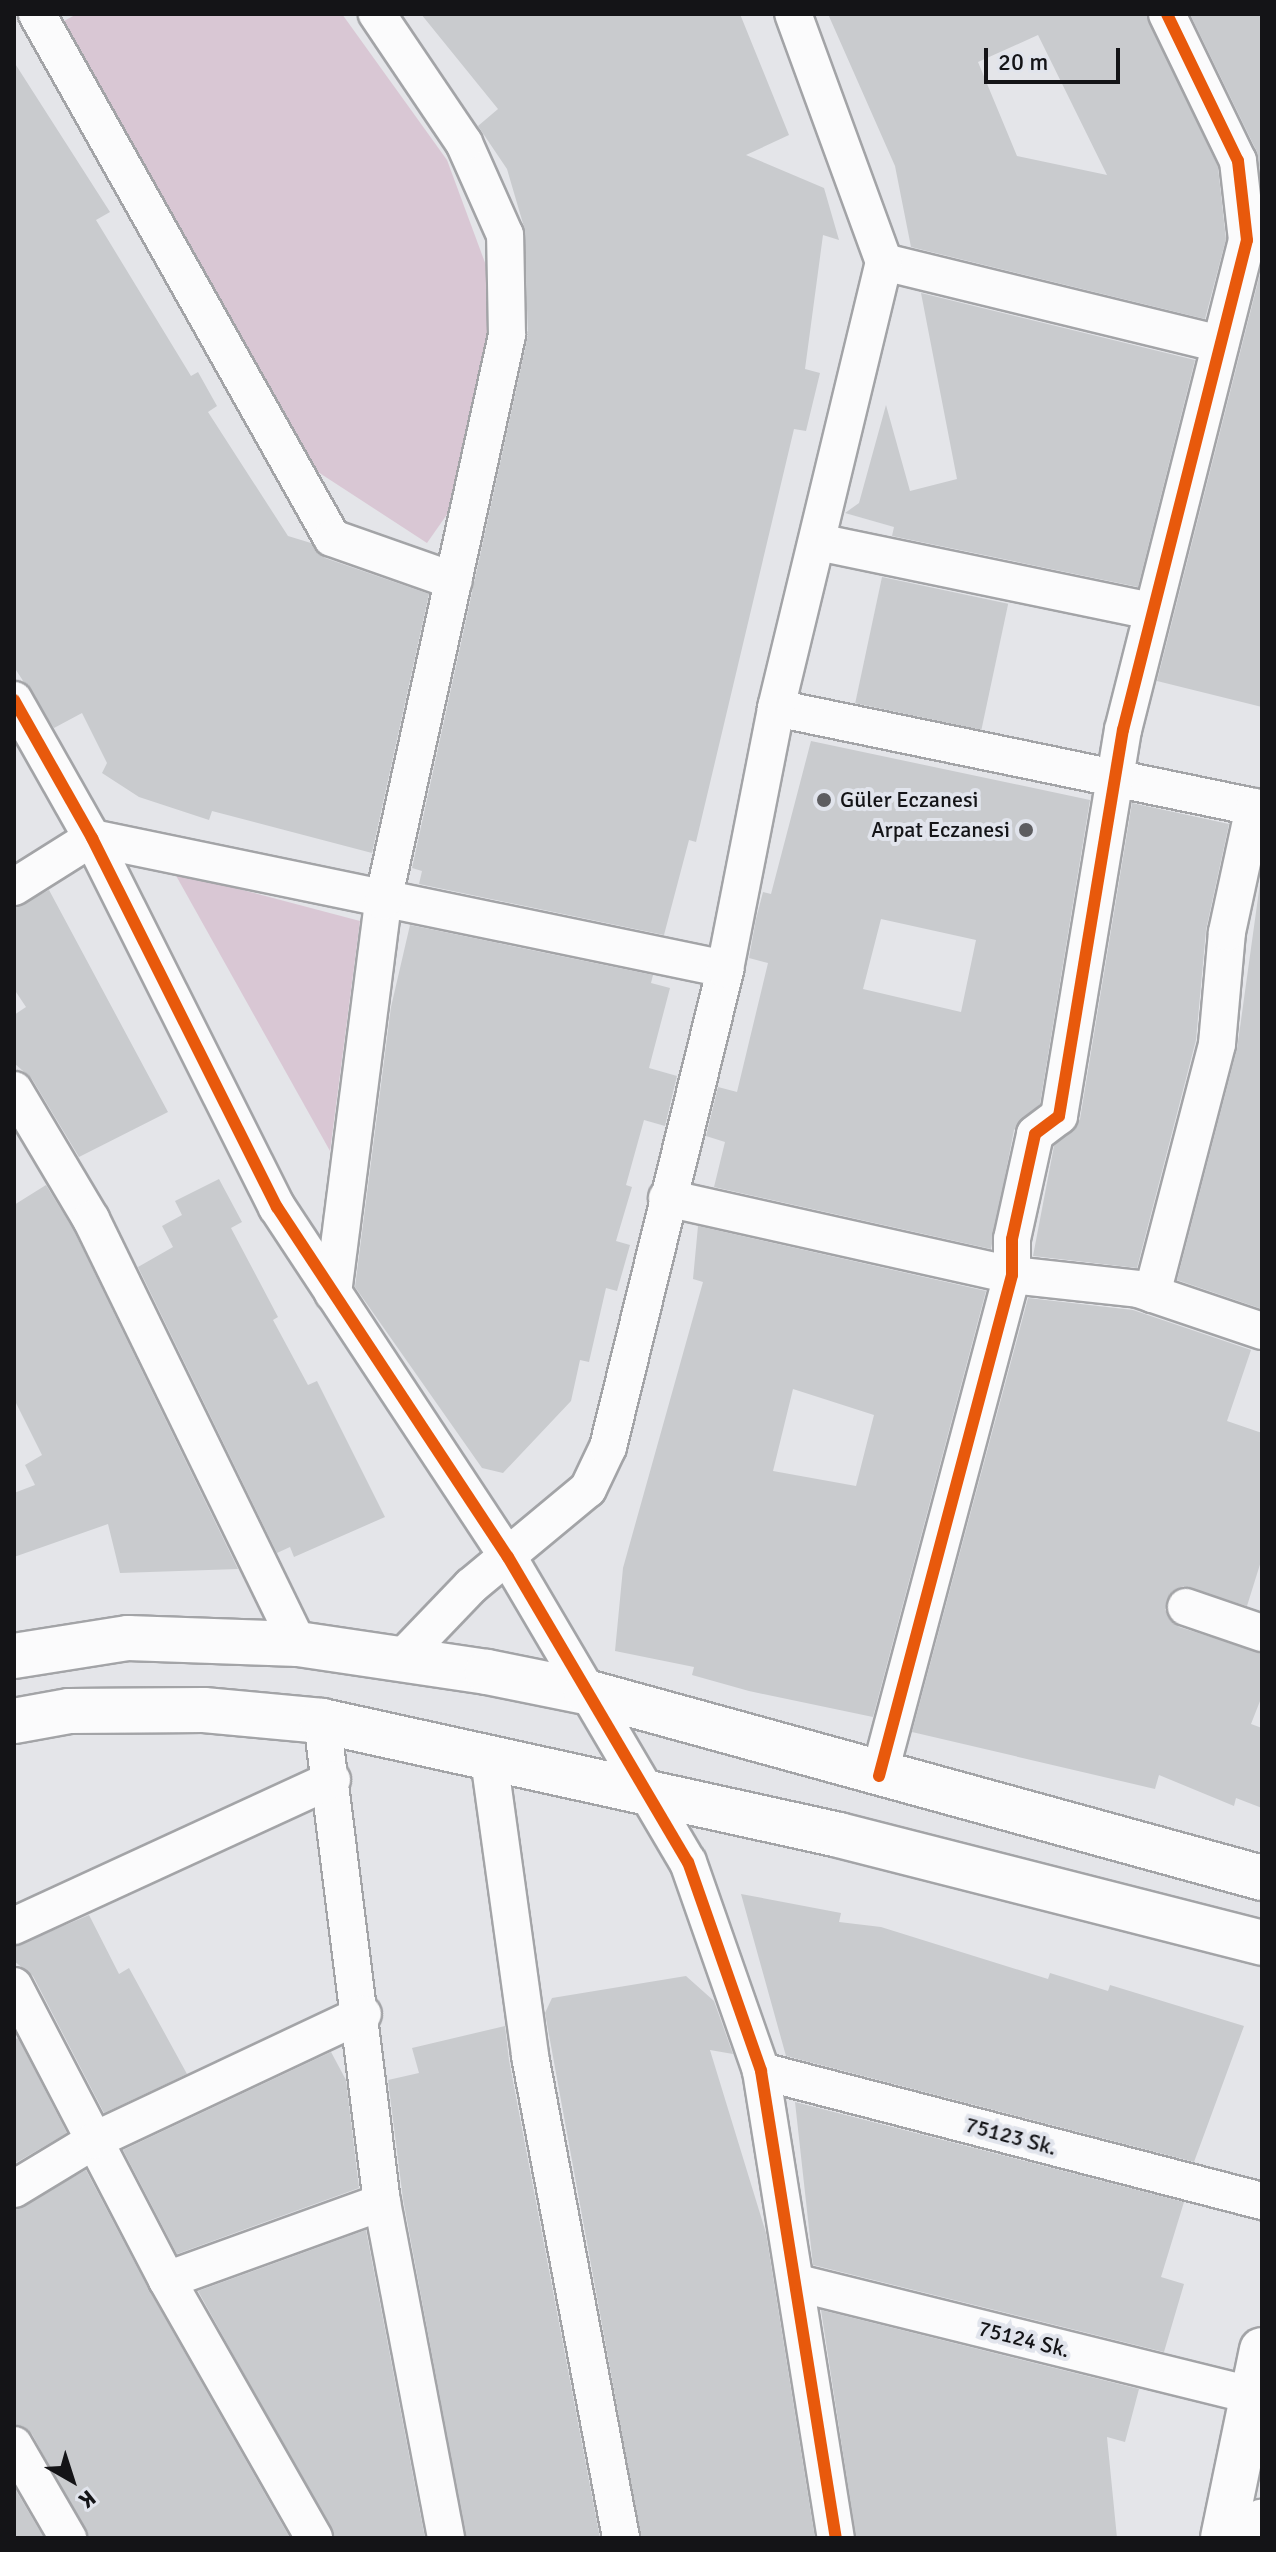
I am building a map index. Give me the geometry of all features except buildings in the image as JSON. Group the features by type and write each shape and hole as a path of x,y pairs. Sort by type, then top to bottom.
{"main road":[{"path":"14,1656 128,1638 298,1644 401,1659 586,1692 879,1776 1259,1876"},
{"path":"14,1721 69,1711 189,1710 322,1721 649,1798 839,1835 1262,1943"},
{"path":"1201,1928 1262,1976"},
{"path":"1223,2538 1250,2395 1262,2350"},
{"path":"1257,2538 1262,2522"}],"street":[{"path":"37,14 332,538 454,581"},
{"path":"333,1293 383,901 507,335 505,235 464,143 377,14"},
{"path":"401,1659 508,1557 588,1489 608,1447 725,969 776,708 884,262 793,14"},
{"path":"879,1776 1012,1275 1012,1239 1035,1134 1059,1116 1151,611 1247,240 1238,161 1167,14"},
{"path":"884,262 1220,344"},
{"path":"818,542 1151,611"},
{"path":"14,700 92,838 277,1207 508,1557 688,1862 761,2071 798,2283 836,2538"},
{"path":"776,708 1119,776 1258,808 1227,932 1217,1044 1152,1294"},
{"path":"14,887 92,838 383,901 725,969"},
{"path":"14,1090 91,1219 298,1644"},
{"path":"667,1198 1012,1275 1056,1275 1152,1294 1262,1331"},
{"path":"1186,1607 1262,1633"},
{"path":"322,1721 363,2014 382,2202 446,2538"},
{"path":"489,1759 530,2056 621,2538"},
{"path":"14,1926 332,1780"},
{"path":"14,1986 167,2280 314,2538"},
{"path":"14,2189 95,2140 363,2014"},
{"name":"75123 Sk.","path":"761,2071 1262,2201"},
{"path":"167,2280 382,2202"},
{"name":"75124 Sk.","path":"798,2283 1250,2395"},
{"path":"14,2445 68,2538"}],"shaded area":[{"path":"77,14 342,14 447,160 494,287 462,493 427,543 318,472 62,22"},
{"path":"174,872 360,921 330,1151"}],"cycle path":[{"path":"879,1776 1012,1275 1012,1239 1035,1134 1059,1116 1123,730 1247,240 1238,161 1167,14"},
{"path":"14,700 92,838 277,1207 508,1557 688,1862 761,2071 836,2538"}],"place":[{"name":"Güler Eczanesi","path":"824,800"},
{"name":"Arpat Eczanesi","path":"1026,830"}]}
